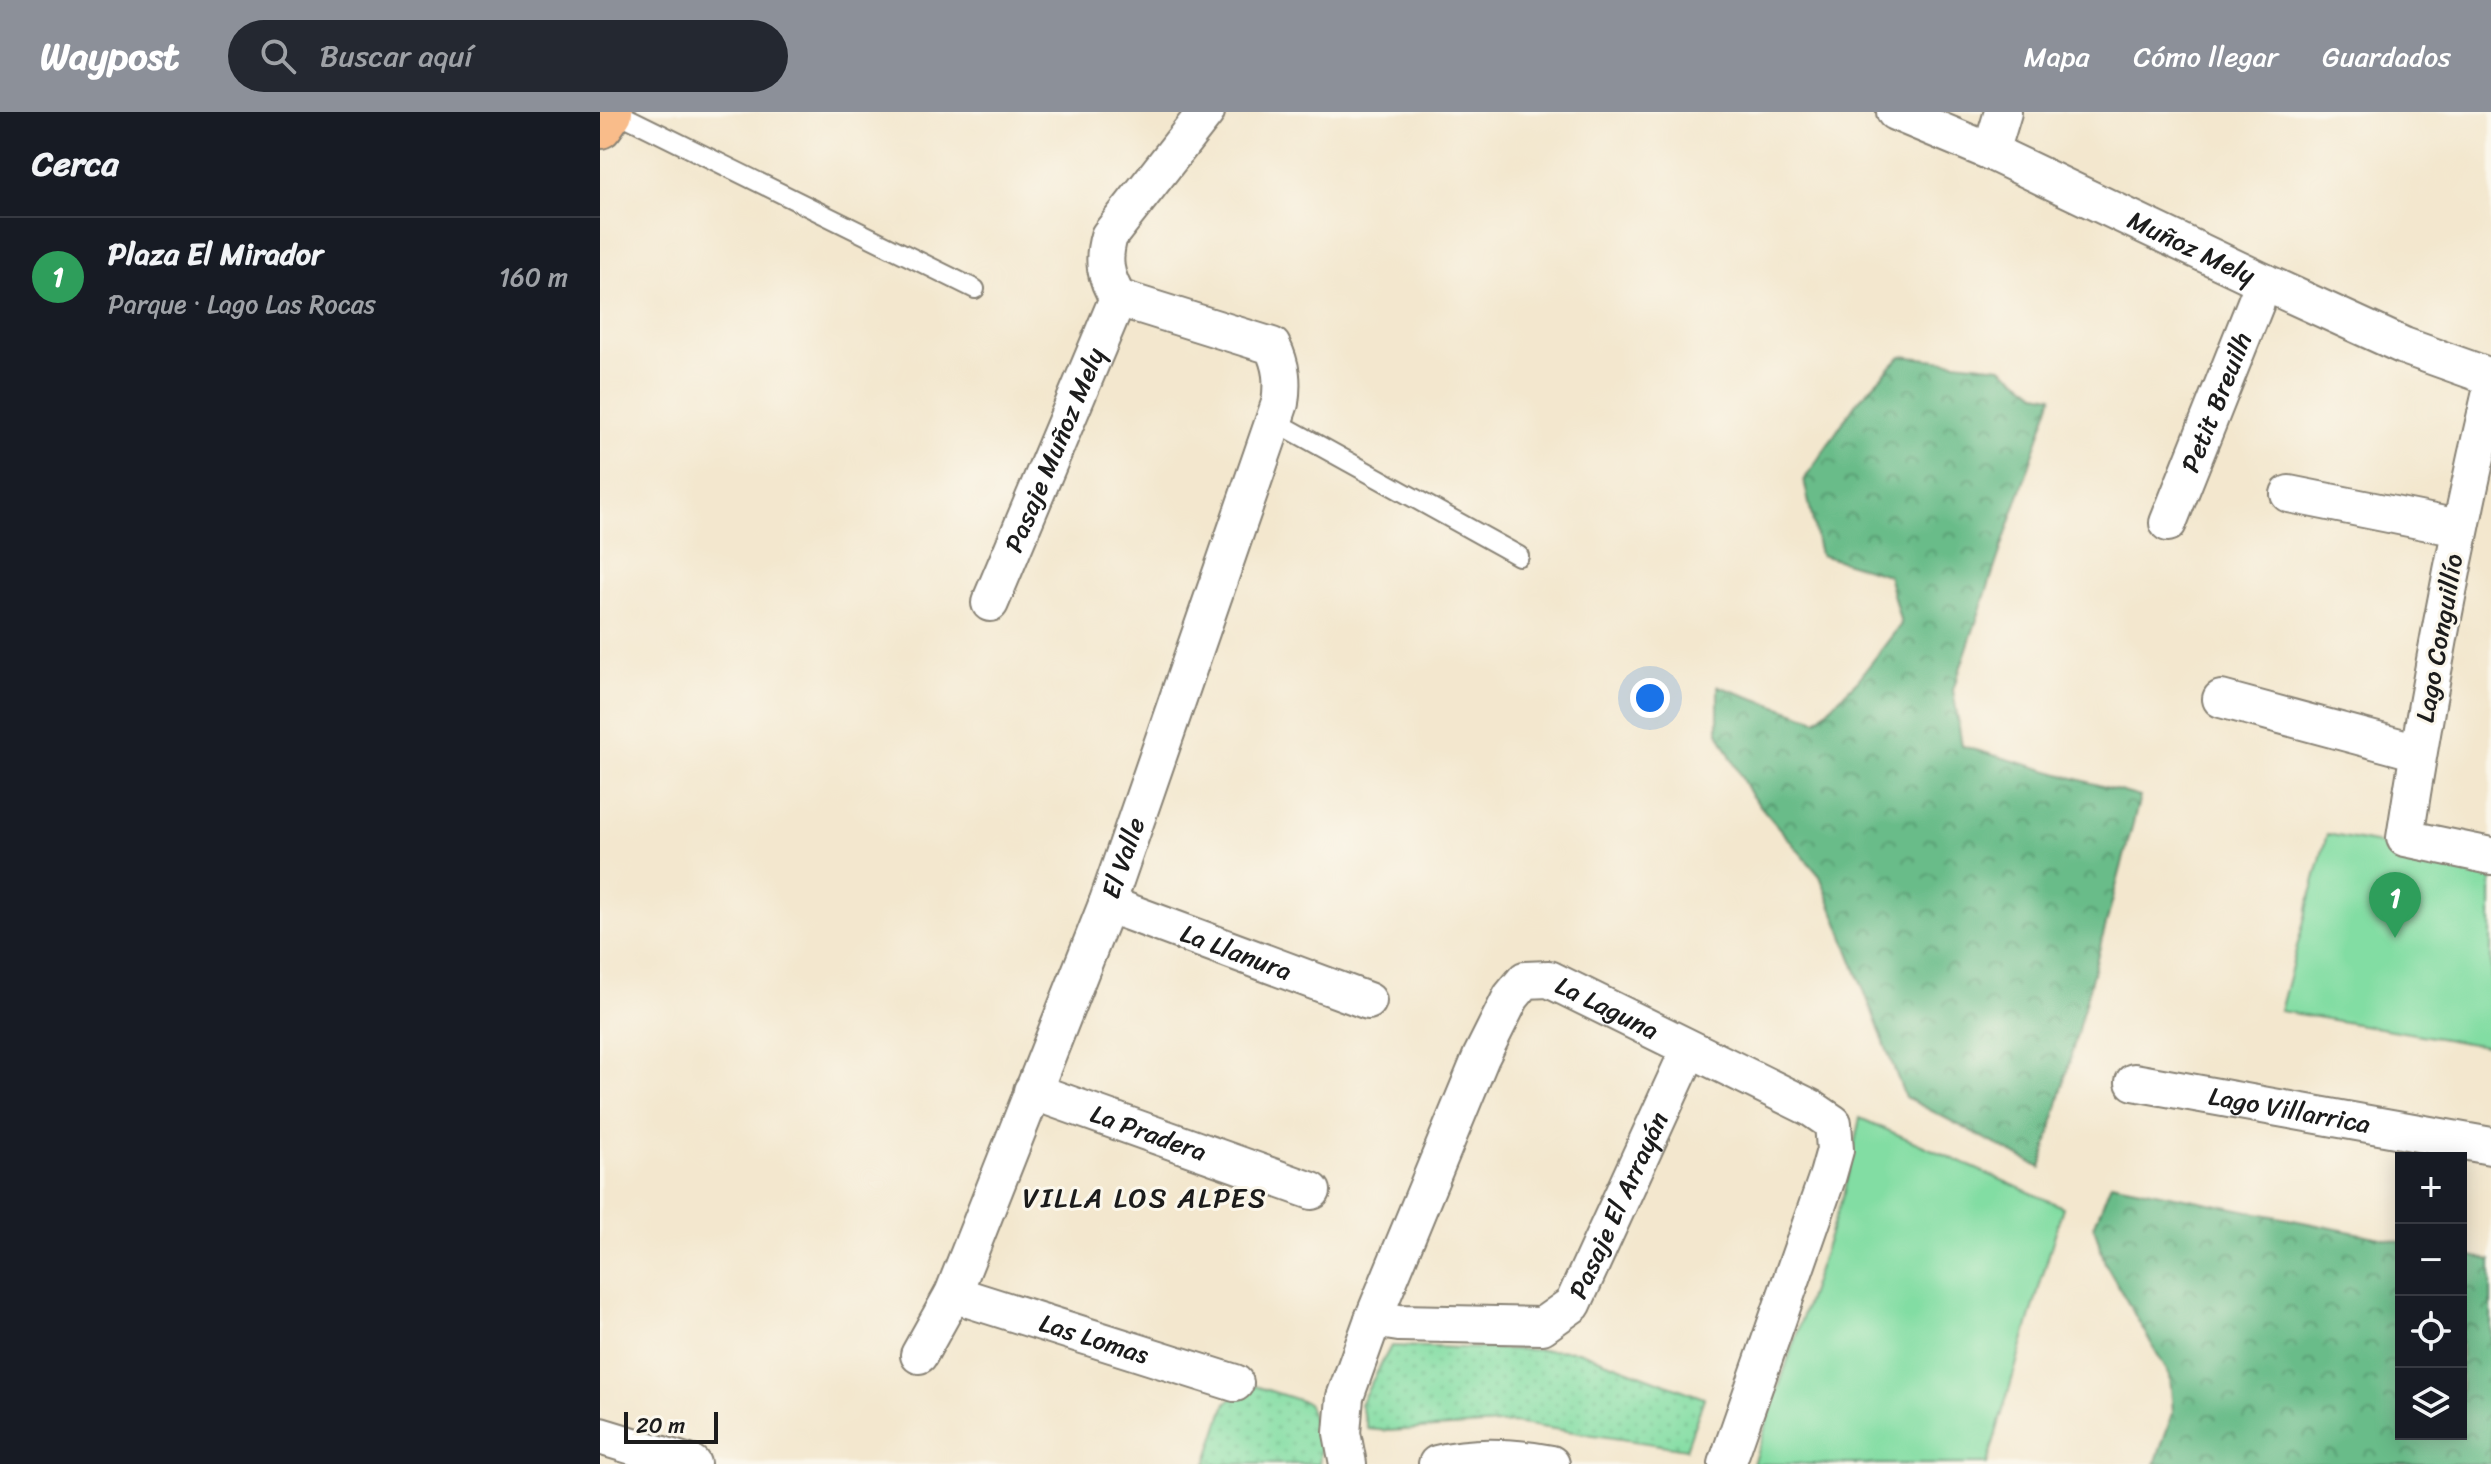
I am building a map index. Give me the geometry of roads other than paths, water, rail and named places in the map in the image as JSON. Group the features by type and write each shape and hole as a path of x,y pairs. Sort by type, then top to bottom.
{"main road":[{"path":"600,126 613,112"}],"street":[{"path":"1118,298 1107,277 1105,265 1109,236 1206,112"},
{"name":"Muñoz Mely","path":"1895,112 1991,152 2404,346 2491,377"},
{"path":"1991,152 2003,112"},
{"name":"Petit Breuilh","path":"2168,523 2264,282"},
{"name":"El Valle","path":"919,1355 953,1294 1107,904 1280,403 1283,384 1278,358 1272,346 1118,298"},
{"name":"Pasaje Muñoz Mely","path":"990,603 1118,298"},
{"name":"Lago Conguillío","path":"2491,392 2459,528 2405,838 2491,856"},
{"path":"2289,494 2459,528"},
{"path":"2221,699 2418,752"},
{"name":"La Llanura","path":"1107,904 1368,1001"},
{"name":"La Laguna","path":"1348,1464 1342,1433 1345,1397 1373,1319 1481,1057 1511,997 1525,980 1549,979 1811,1108 1833,1123 1835,1150 1828,1175 1727,1464"},
{"name":"Pasaje El Arrayán","path":"1373,1319 1399,1323 1542,1326 1573,1304 1689,1050"},
{"name":"Lago Villarrica","path":"2134,1082 2491,1146"},
{"name":"La Pradera","path":"1032,1091 1312,1191"},
{"name":"Las Lomas","path":"953,1294 1235,1383"},
{"path":"600,1436 692,1464"},
{"path":"1437,1464 1479,1459 1541,1463"}],"lane":[{"path":"613,112 975,289"},
{"path":"1273,420 1519,556"}],"place":[{"name":"Plaza El Mirador","path":"2395,938"}],"district":[{"name":"VILLA LOS ALPES","path":"1145,1197"}]}
